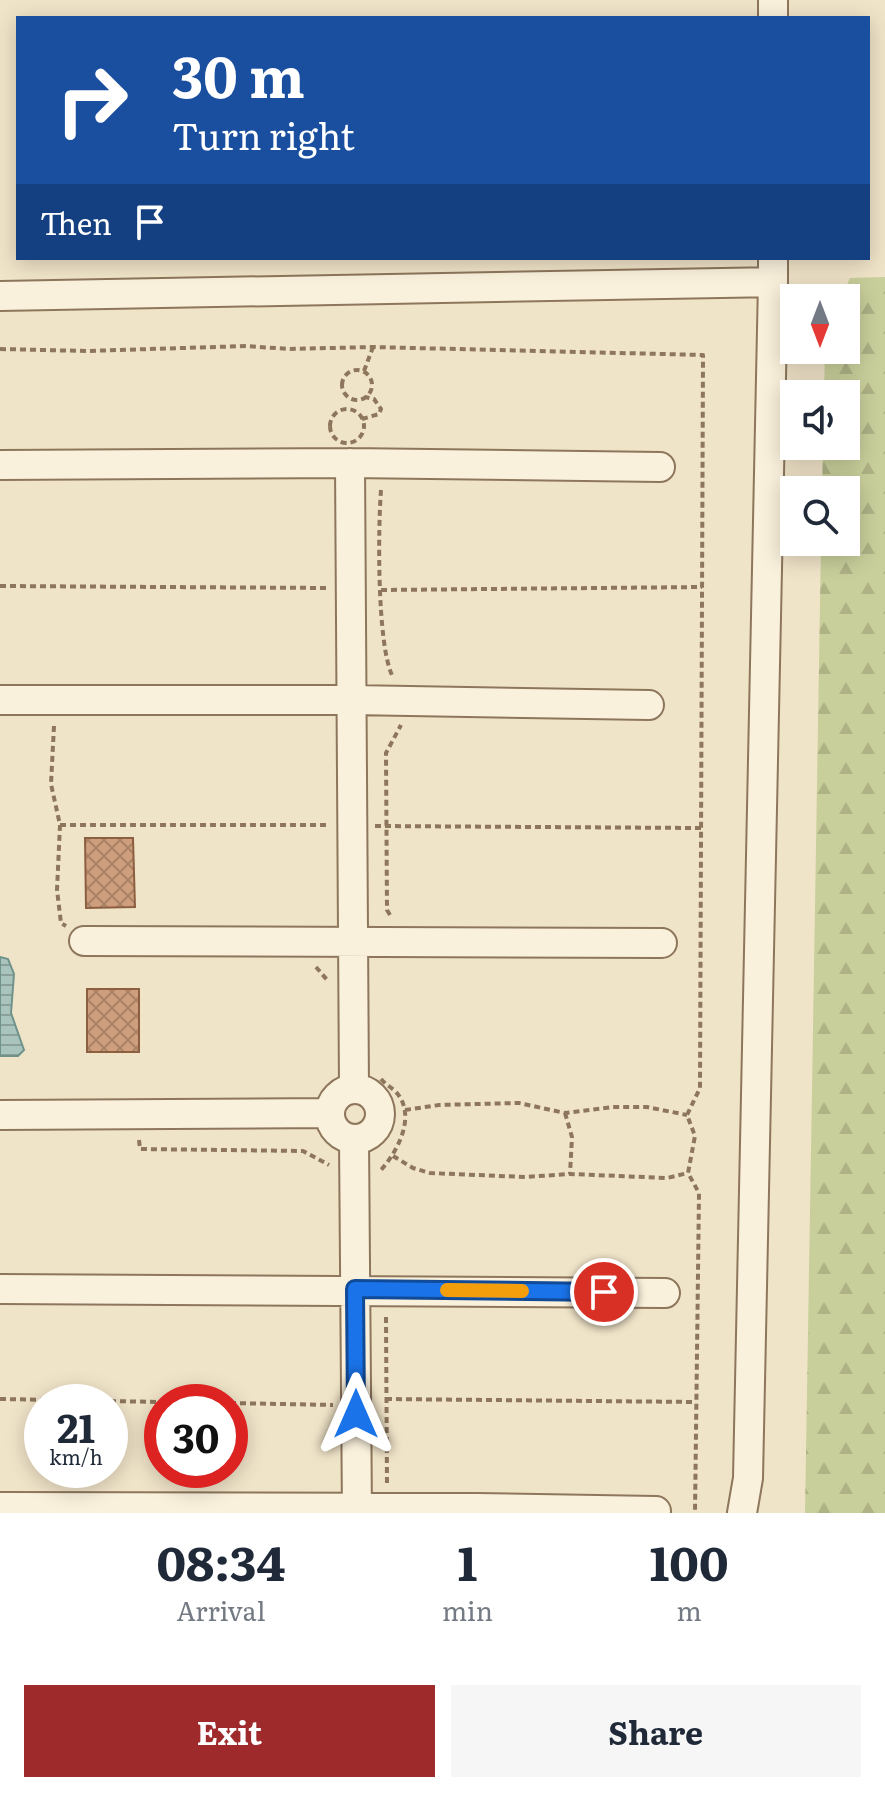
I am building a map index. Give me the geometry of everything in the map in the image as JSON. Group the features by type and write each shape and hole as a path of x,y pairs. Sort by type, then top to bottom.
{"street":[{"path":"0,296 773,270 748,1478 742,1513"},
{"path":"0,465 350,463 660,467"},
{"path":"350,463 354,1089"},
{"path":"0,700 352,700 649,705"},
{"path":"84,941 662,943"},
{"path":"354,1089 375,1099 380,1114 370,1135 354,1139 339,1133 333,1126 330,1113 339,1095 354,1089"},
{"path":"0,1115 330,1113"},
{"path":"354,1139 356,1511"},
{"path":"0,1289 665,1293"},
{"path":"748,1478 755,1513"},
{"path":"0,1507 656,1511"}],"path":[{"path":"0,349 87,351 246,346 289,349 373,347 703,355 700,1088 687,1115 695,1136 688,1173 699,1193 695,1513"},
{"path":"364,371 373,347"},
{"path":"358,413 363,398 370,392 372,384 364,371 357,369 349,372 342,385 350,398 363,398 374,399 381,409 374,418 362,419"},
{"path":"351,410 362,419 362,434 358,440 343,443 331,433 330,426 337,413 351,410"},
{"path":"55,700 51,784 60,825 57,890 61,923 84,941"},
{"path":"310,941 314,964 333,987"},
{"path":"405,1110 439,1105 519,1103 565,1113 613,1107 647,1107 687,1115"},
{"path":"565,1113 572,1137 570,1174"},
{"path":"393,1156 413,1168 430,1173 667,1178 688,1173"},
{"path":"0,1399 144,1402"},
{"path":"386,1399 696,1402"},
{"path":"248,1403 335,1405"}],"green space":[{"path":"885,277 885,1513 805,1513 821,556 860,556 860,476 822,476 823,460 860,460 860,380 824,380 825,364 860,364 860,284 847,284 850,278"}],"water":[{"path":"0,957 8,959 14,974 11,1013 24,1050 18,1056 0,1056"}],"building":[{"path":"85,838 133,838 135,907 86,908"},
{"path":"87,989 139,989 139,1052 87,1052"}],"slow traffic":[{"path":"447,1290 522,1291"}],"route":[{"path":"356,1414 355,1289 604,1292"}]}
